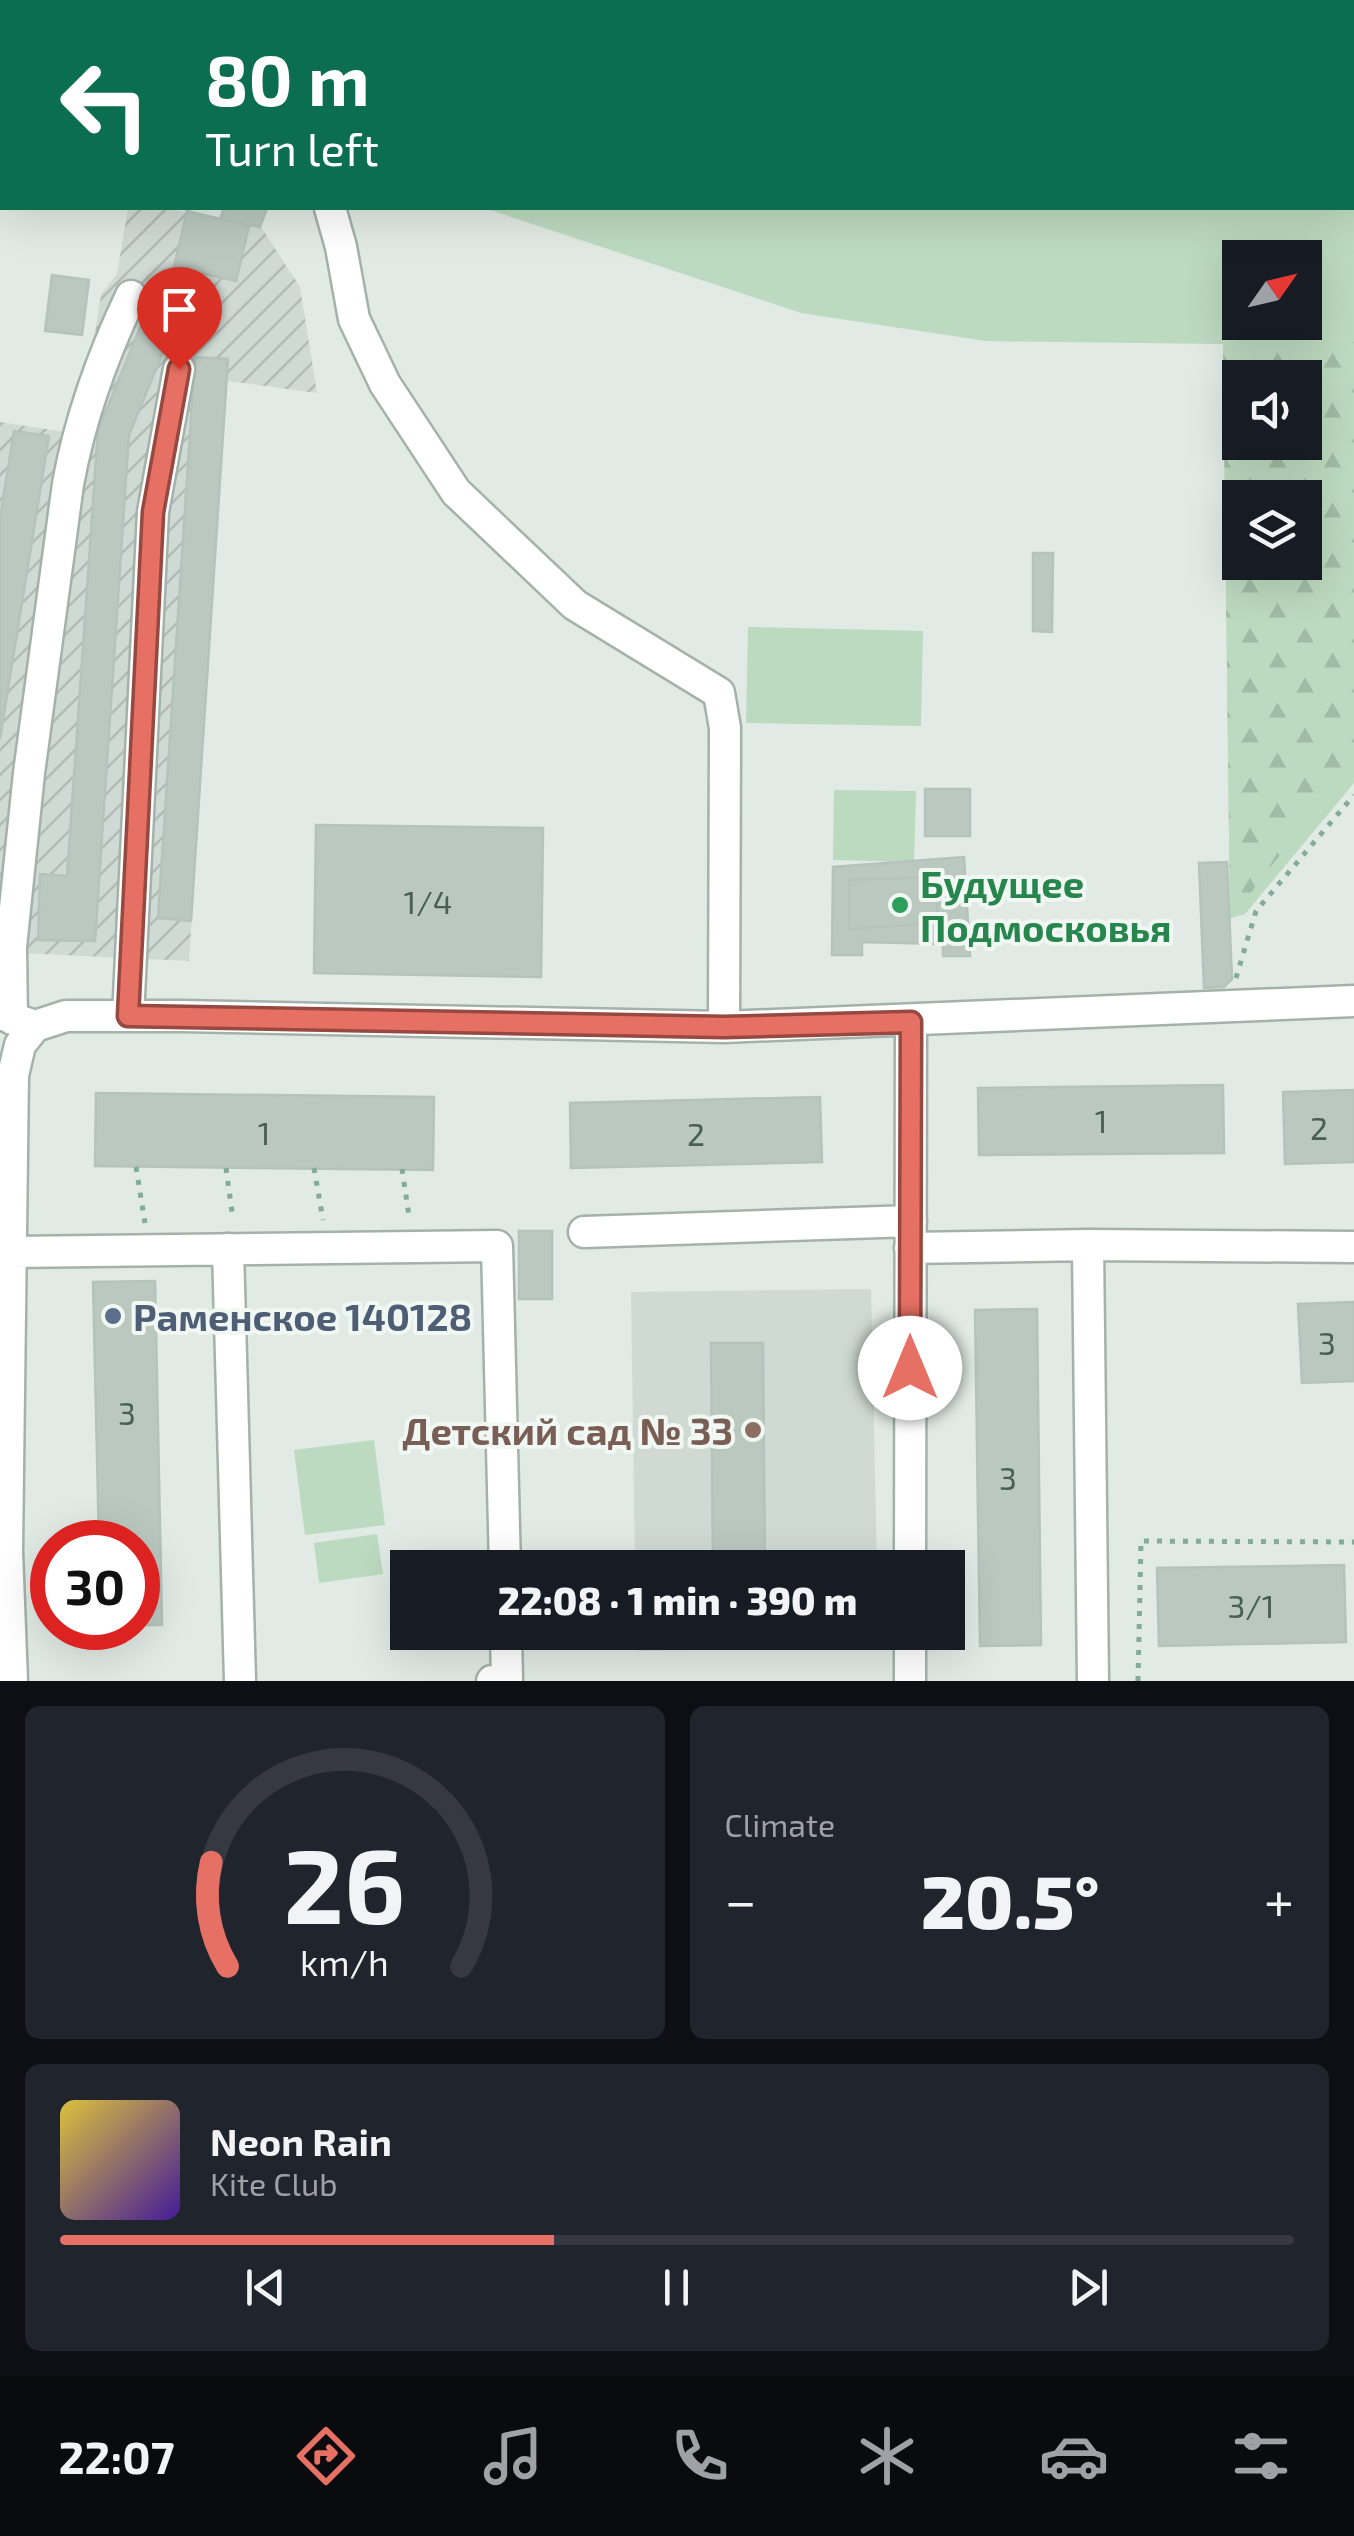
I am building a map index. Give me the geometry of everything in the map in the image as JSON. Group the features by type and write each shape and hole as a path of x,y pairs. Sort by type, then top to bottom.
{"street":[{"path":"331,210 354,319 385,384 456,492 574,605 718,694 726,728 724,1027"},
{"path":"12,1681 4,1552 13,1252 7,1206 13,1075 20,1045 11,947 28,773 68,484 96,376 131,296"},
{"path":"128,1016 153,512 179,369"},
{"path":"16,1020 128,1016 724,1027 1354,1001"},
{"path":"910,1550 911,1022"},
{"path":"584,1232 911,1234 1088,1245 1354,1247"},
{"path":"13,1252 232,1240 497,1246 505,1550"},
{"path":"232,1240 240,1681"},
{"path":"1088,1245 1093,1681"},
{"path":"492,1681 508,1681 507,1650"},
{"path":"910,1650 910,1681"}],"path":[{"path":"1228,1005 1256,911 1354,795"},
{"path":"136,1167 146,1233"},
{"path":"226,1168 232,1240"},
{"path":"314,1168 324,1230"},
{"path":"402,1170 411,1228"},
{"path":"1138,1681 1141,1542 1354,1542"}],"shaded area":[{"path":"128,210 175,210 219,219 223,210 266,210 261,227 300,287 317,393 227,381 189,961 0,952 0,422 66,432 94,340 101,294 117,274"},
{"name":"Детский сад № 33","path":"871,1289 877,1550 635,1550 631,1292"}],"green space":[{"path":"490,210 1354,210 1354,783 1245,914 1230,918 1226,580 1322,580 1322,480 1225,480 1224,460 1322,460 1322,360 1223,360 1223,344 986,341 801,313"},
{"path":"1354,342 1354,769 1259,880 1248,898 1245,914 1230,918 1226,580 1322,580 1322,480 1225,480 1224,460 1322,460 1322,360 1223,360 1223,344"},
{"path":"748,627 923,631 921,726 746,723"},
{"path":"834,790 916,791 914,862 833,860"},
{"path":"374,1440 385,1525 305,1535 294,1450"},
{"path":"377,1534 383,1574 319,1583 314,1543"}],"building":[{"path":"223,210 266,210 260,227 220,219"},
{"path":"187,211 249,226 236,281 174,267"},
{"path":"163,272 191,284 129,435 95,941 38,940 40,874 67,876 98,430"},
{"path":"52,275 89,280 82,335 45,331"},
{"path":"195,357 228,359 191,921 158,918"},
{"path":"14,431 49,436 0,739 0,518"},
{"path":"1033,553 1053,553 1052,632 1033,631"},
{"path":"925,789 970,789 970,836 925,836"},
{"path":"316,825 543,828 541,977 314,973"},
{"name":"Будущее Подмосковья","path":"964,857 970,956 943,956 943,944 862,942 862,955 832,955 833,867"},
{"path":"1227,862 1232,979 1224,987 1204,988 1199,863"},
{"path":"937,877 937,923 849,929 849,880"},
{"path":"1223,1085 1224,1153 979,1155 978,1088"},
{"path":"1354,1090 1354,1162 1285,1164 1283,1092"},
{"path":"96,1093 434,1097 433,1170 95,1166"},
{"path":"820,1097 822,1162 571,1168 570,1103"},
{"path":"519,1231 552,1231 552,1299 519,1299"},
{"path":"155,1281 160,1520 98,1520 93,1282"},
{"path":"1354,1302 1354,1381 1302,1383 1298,1304"},
{"path":"1037,1309 1041,1645 980,1646 975,1310"},
{"path":"711,1343 763,1343 765,1550 713,1550"},
{"path":"160,1527 162,1625 160,1625"},
{"path":"1344,1565 1346,1642 1159,1646 1157,1568"}],"place":[{"name":"Будущее Подмосковья","path":"900,905"},
{"name":"Раменское 140128","path":"113,1316"},
{"name":"Детский сад № 33","path":"753,1430"}],"route":[{"path":"179,369 153,512 128,1016 724,1027 911,1022 910,1368"}]}
